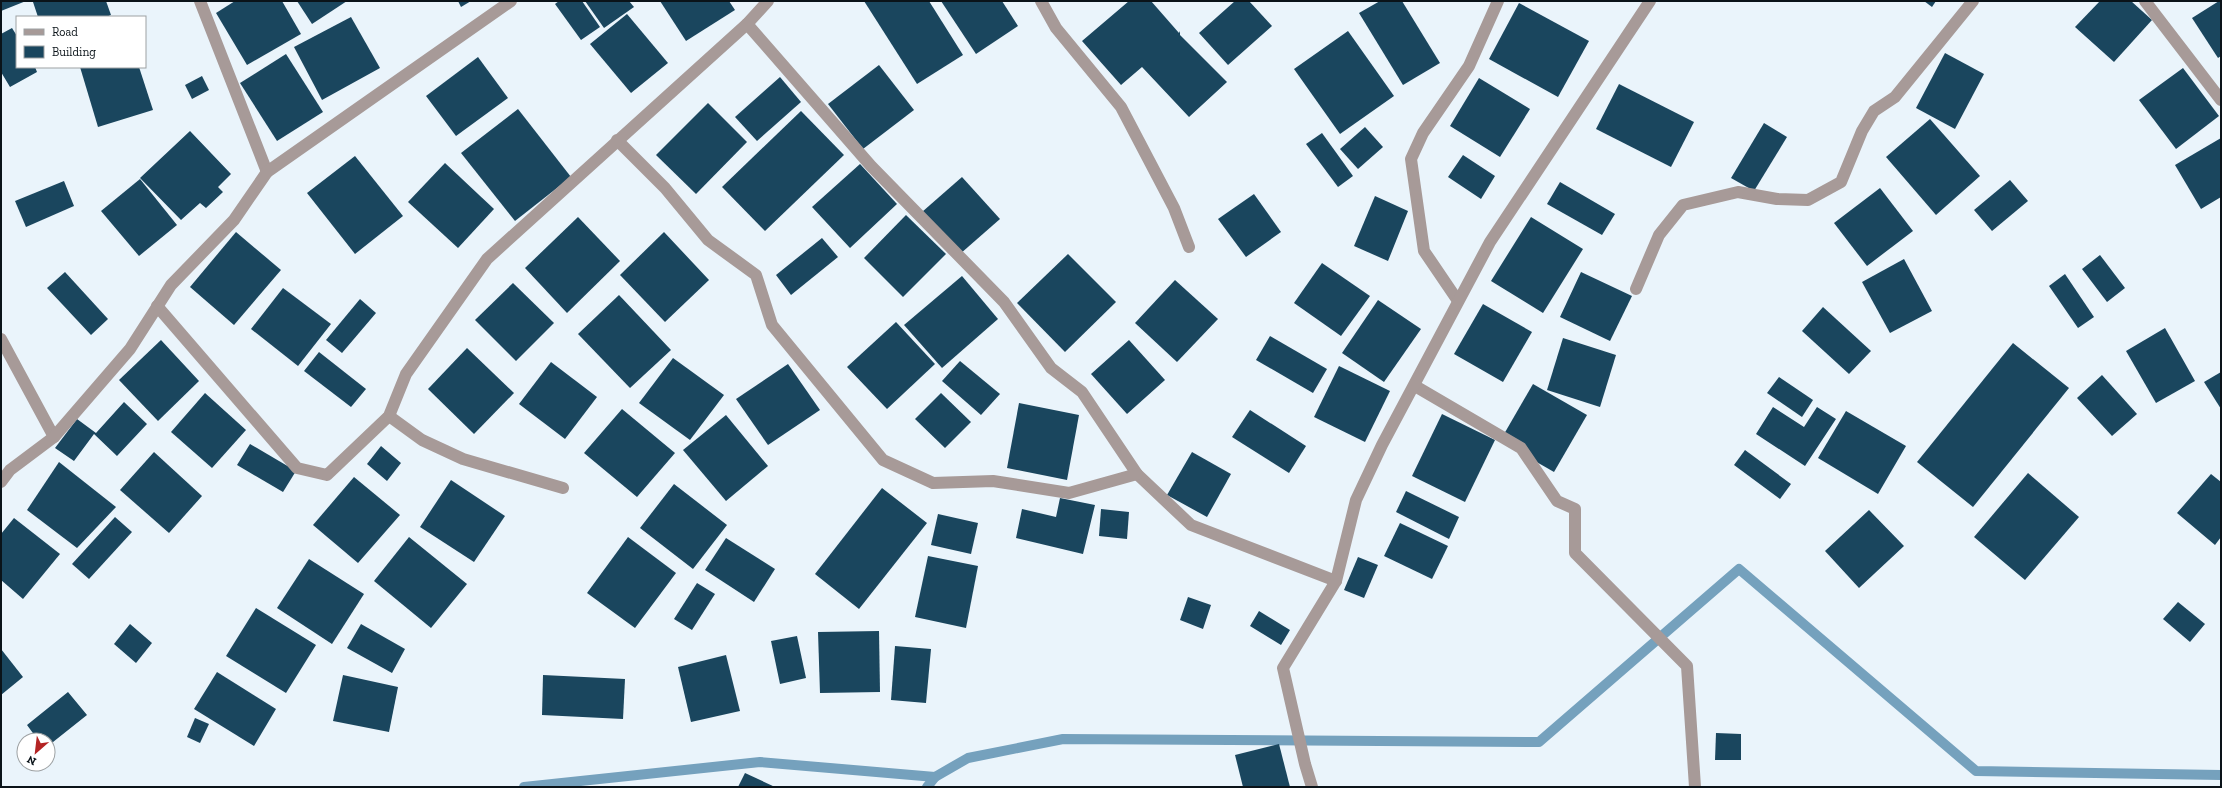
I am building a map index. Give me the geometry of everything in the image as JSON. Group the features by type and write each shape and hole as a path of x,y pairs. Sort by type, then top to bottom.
{"street":[{"path":"200,1 267,172"},
{"path":"1,482 10,470 54,437 130,349 171,285 234,220 267,172 511,1"},
{"path":"157,306 297,468 327,475 389,416 406,374 487,259 747,24 768,1"},
{"path":"1041,1 1056,28 1121,107 1174,208 1189,247"},
{"path":"1458,301 1424,251 1411,159 1423,133 1469,66 1498,1"},
{"path":"1312,787 1304,764 1283,668 1336,581 1356,500 1382,445 1415,386 1490,242 1650,1"},
{"path":"1636,290 1660,236 1683,204 1738,192 1777,199 1808,200 1841,182 1862,132 1874,111 1895,97 1973,1"},
{"path":"2145,1 2221,100"},
{"path":"747,24 871,166 1004,302 1051,368 1082,392 1137,474 1191,525 1336,581"},
{"path":"617,140 665,188 708,240 756,275 772,325 883,460 933,483 993,481 1069,493 1137,474"},
{"path":"1,339 54,437"},
{"path":"1415,386 1521,448 1557,501 1575,509 1575,553 1687,666 1695,787"},
{"path":"389,416 422,440 463,459 563,488"}],"building":[{"path":"1,1 26,1 1,11"},
{"path":"106,1 111,15 38,16 33,2"},
{"path":"235,1 282,1 301,34 247,65 216,13"},
{"path":"297,1 347,1 312,24"},
{"path":"458,1 471,1 461,7"},
{"path":"559,1 582,1 600,27 581,40 555,4"},
{"path":"585,1 629,1 634,7 604,28"},
{"path":"660,1 729,1 735,10 686,41"},
{"path":"864,1 929,1 963,55 917,84"},
{"path":"941,1 1002,1 1018,26 976,54"},
{"path":"1129,1 1151,1 1179,33 1180,31 1180,35 1227,82 1189,117 1142,67 1121,85 1082,41"},
{"path":"1235,1 1249,1 1272,26 1228,65 1199,33"},
{"path":"1380,1 1402,1 1440,63 1403,85 1359,13"},
{"path":"1924,1 1936,1 1932,7"},
{"path":"2100,1 2131,1 2152,20 2114,62 2075,27"},
{"path":"2221,1 2221,56 2218,58 2192,18"},
{"path":"1519,3 1589,41 1558,97 1489,59"},
{"path":"627,14 668,63 631,93 590,44"},
{"path":"351,17 380,68 322,100 294,47"},
{"path":"12,28 16,34 16,68 35,68 37,72 10,87 1,72 1,34"},
{"path":"1348,31 1394,96 1340,134 1294,69"},
{"path":"1945,53 1984,74 1955,129 1916,108"},
{"path":"286,54 323,112 277,141 240,83"},
{"path":"478,57 508,98 456,136 426,96"},
{"path":"879,65 914,110 863,149 828,104"},
{"path":"80,68 139,68 153,110 98,127"},
{"path":"2183,68 2219,116 2176,149 2139,100"},
{"path":"202,76 209,90 192,99 185,85"},
{"path":"780,77 801,102 757,141 735,117"},
{"path":"1479,78 1530,109 1500,157 1450,126"},
{"path":"1619,84 1694,122 1671,167 1596,129"},
{"path":"708,103 747,142 696,194 656,155"},
{"path":"518,109 571,177 515,221 461,153"},
{"path":"801,111 844,155 765,231 722,187"},
{"path":"1930,119 1980,176 1936,215 1886,157"},
{"path":"1764,123 1787,137 1754,191 1731,178"},
{"path":"1365,127 1383,147 1358,169 1340,149"},
{"path":"190,131 231,174 218,187 223,192 206,208 200,203 181,220 140,178"},
{"path":"1322,133 1353,176 1338,187 1306,144"},
{"path":"2221,138 2221,197 2201,209 2175,165"},
{"path":"1463,155 1495,176 1481,199 1448,177"},
{"path":"355,156 403,216 355,254 307,193"},
{"path":"445,163 494,209 458,248 408,202"},
{"path":"860,164 897,204 850,248 812,207"},
{"path":"962,177 1000,219 960,254 922,212"},
{"path":"140,179 177,225 139,256 101,211"},
{"path":"2010,180 2028,201 1992,231 1974,210"},
{"path":"64,181 74,206 26,227 15,201"},
{"path":"1560,182 1615,214 1602,235 1547,204"},
{"path":"1880,188 1913,231 1867,266 1834,223"},
{"path":"1254,194 1281,232 1246,257 1218,219"},
{"path":"1375,196 1408,211 1388,261 1354,246"},
{"path":"906,215 946,254 903,297 864,258"},
{"path":"578,217 620,261 567,313 525,268"},
{"path":"1531,217 1583,249 1543,313 1491,281"},
{"path":"236,232 281,270 234,325 190,287"},
{"path":"664,232 709,280 665,322 620,275"},
{"path":"822,238 838,257 791,295 776,275"},
{"path":"1068,254 1116,302 1065,352 1017,303"},
{"path":"2100,255 2125,288 2107,302 2082,269"},
{"path":"1904,259 1932,311 1890,333 1862,282"},
{"path":"1322,263 1370,296 1341,336 1294,303"},
{"path":"65,272 108,319 91,335 47,288"},
{"path":"1581,272 1632,296 1610,341 1560,317"},
{"path":"2065,274 2094,317 2078,328 2049,286"},
{"path":"962,276 998,319 942,368 904,325"},
{"path":"1175,280 1218,319 1177,362 1135,323"},
{"path":"513,283 554,323 516,361 475,320"},
{"path":"283,288 331,324 298,366 251,329"},
{"path":"619,295 671,350 630,388 578,334"},
{"path":"360,299 376,313 342,353 326,340"},
{"path":"1378,300 1421,329 1384,382 1342,353"},
{"path":"1483,304 1532,332 1503,382 1454,354"},
{"path":"1823,307 1871,351 1849,374 1802,331"},
{"path":"896,322 935,364 887,409 847,367"},
{"path":"2165,328 2195,381 2156,403 2126,351"},
{"path":"1270,336 1327,369 1313,393 1256,360"},
{"path":"1563,338 1616,355 1600,407 1547,390"},
{"path":"161,340 199,381 158,421 119,380"},
{"path":"1129,340 1165,380 1127,414 1091,374"},
{"path":"2013,343 2069,388 1973,507 1917,462"},
{"path":"467,348 514,393 474,434 428,389"},
{"path":"319,352 366,389 351,407 304,371"},
{"path":"673,358 724,395 690,440 639,403"},
{"path":"960,361 1000,394 981,415 942,381"},
{"path":"551,362 597,397 565,439 519,404"},
{"path":"788,364 820,410 768,445 736,399"},
{"path":"1339,366 1390,391 1365,442 1314,417"},
{"path":"2221,372 2221,409 2204,382"},
{"path":"2102,375 2137,414 2112,436 2077,398"},
{"path":"1779,377 1813,400 1802,417 1767,393"},
{"path":"1533,384 1587,415 1554,472 1500,441"},
{"path":"205,393 246,430 212,468 171,432"},
{"path":"941,393 971,422 945,448 915,419"},
{"path":"124,402 147,424 117,456 94,434 74,461 55,448 77,419 96,433"},
{"path":"1019,403 1079,415 1067,480 1007,468"},
{"path":"1773,407 1804,427 1817,407 1836,419 1805,466 1756,434"},
{"path":"622,409 675,453 637,497 584,453"},
{"path":"1250,410 1306,446 1289,473 1232,437"},
{"path":"1846,411 1906,446 1878,494 1818,458"},
{"path":"1442,414 1495,440 1465,502 1412,476"},
{"path":"726,415 768,466 726,501 683,450"},
{"path":"250,444 296,471 283,492 237,465"},
{"path":"381,446 401,463 387,481 367,464"},
{"path":"1745,450 1791,484 1780,499 1734,465"},
{"path":"154,452 202,496 169,533 120,490"},
{"path":"1192,452 1231,474 1207,517 1167,495"},
{"path":"59,462 116,507 77,548 27,510"},
{"path":"2028,473 2079,517 2025,580 1974,537"},
{"path":"2211,474 2221,482 2221,537 2215,545 2177,513"},
{"path":"354,477 400,515 358,563 313,525"},
{"path":"451,480 505,516 474,562 420,527"},
{"path":"674,484 727,525 693,569 640,528"},
{"path":"882,488 927,523 859,609 815,574"},
{"path":"1406,491 1459,517 1449,539 1396,512"},
{"path":"1060,498 1095,505 1083,554 1016,538 1022,509 1056,517"},
{"path":"1101,509 1129,512 1127,539 1099,536"},
{"path":"1869,510 1904,546 1859,588 1825,551"},
{"path":"938,514 978,523 971,554 931,545"},
{"path":"115,517 132,532 89,579 72,564"},
{"path":"14,518 60,554 23,599 1,580 1,534"},
{"path":"1400,523 1448,546 1432,579 1384,556"},
{"path":"409,537 467,584 431,628 374,581"},
{"path":"628,537 676,573 635,628 587,593"},
{"path":"726,538 775,569 754,602 705,570"},
{"path":"928,556 978,566 966,628 915,617"},
{"path":"1358,557 1378,565 1364,598 1344,590"},
{"path":"309,559 364,594 332,644 277,608"},
{"path":"697,583 715,594 692,630 674,619"},
{"path":"1188,597 1211,605 1203,629 1180,620"},
{"path":"2178,602 2205,624 2190,642 2163,619"},
{"path":"256,608 316,645 286,693 226,656"},
{"path":"1259,611 1290,630 1281,645 1250,626"},
{"path":"130,624 152,643 136,663 114,644"},
{"path":"361,624 405,649 392,673 347,648"},
{"path":"879,631 880,692 820,693 818,632"},
{"path":"797,636 806,678 780,684 771,641"},
{"path":"895,646 931,649 926,703 891,700"},
{"path":"1,649 23,677 1,695"},
{"path":"726,655 740,711 691,722 678,667"},
{"path":"217,672 276,709 254,746 194,709"},
{"path":"343,675 398,687 389,732 333,721"},
{"path":"543,675 625,679 623,719 542,715"},
{"path":"68,692 87,715 56,740 56,732 32,732 27,725"},
{"path":"195,718 209,724 200,743 187,737"},
{"path":"1716,733 1741,734 1741,760 1715,760"},
{"path":"1279,744 1290,787 1243,787 1235,755"},
{"path":"745,773 775,787 738,787"}],"waterway":[{"path":"524,787 760,762 935,777 968,758 1063,739 1539,742 1739,569 1976,771 2221,775"},
{"path":"927,787 935,777"}]}
